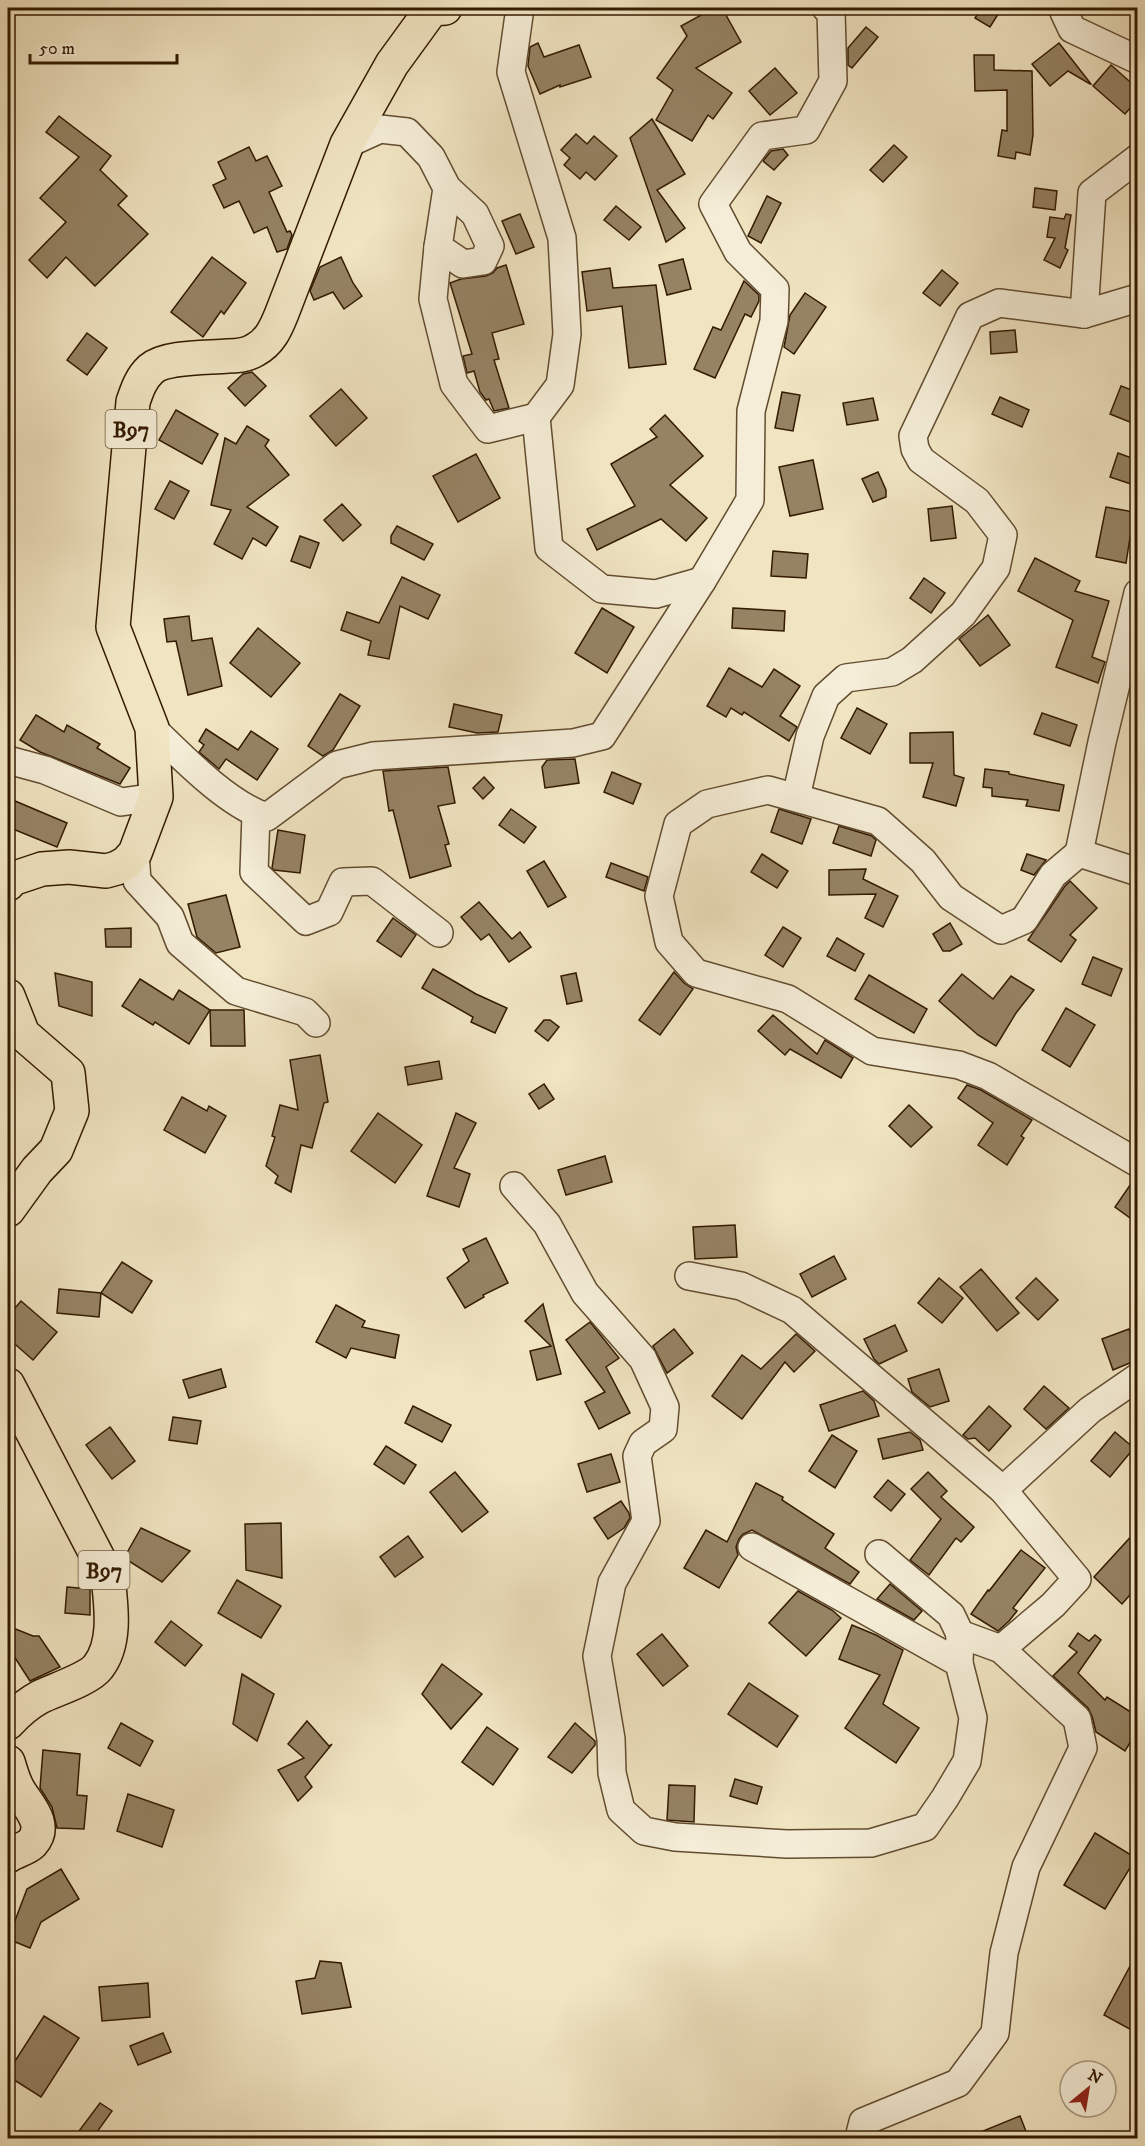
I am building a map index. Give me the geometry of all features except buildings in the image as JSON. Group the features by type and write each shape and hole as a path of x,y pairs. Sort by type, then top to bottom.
{"main road":[{"name":"B97","path":"135,853 156,797 152,728 113,627 133,409 140,384 151,368 170,361 243,355 254,351 267,341 275,330 282,313 347,144 392,64 432,9 445,8"},
{"path":"8,884 12,879 42,869 69,867 106,871 126,863 135,853"},
{"path":"8,996 23,1034 68,1073 72,1111 56,1150 37,1170 8,1210"},
{"name":"B97","path":"8,1386 108,1577 110,1634 106,1653 97,1669 21,1709 8,1723"},
{"path":"8,1762 18,1789 36,1815 38,1828 37,1836 31,1845 8,1856"}],"street":[{"path":"447,188 433,299 454,384 488,429 536,417 560,385 567,334 562,238 511,72 520,8"},
{"path":"152,728 208,781 256,814 267,817 337,765 373,756 573,743 602,736 702,581 750,500 751,411 774,321 775,289 738,252 713,204 762,136 806,130 833,81 831,12 825,8"},
{"path":"1068,8 1064,12 1072,29 1137,60"},
{"path":"347,144 380,129 407,132 431,157 447,188 475,214 490,246 483,261 464,264 438,247"},
{"path":"1084,314 1092,193 1137,158"},
{"path":"796,797 810,736 826,696 846,678 892,672 912,660 963,614 996,568 1003,534 977,501 921,460 915,448 913,436 970,315 999,303 1084,314 1137,298"},
{"path":"536,417 549,548 602,589 656,594 702,581"},
{"path":"1137,593 1101,742 1079,853 1053,875 1024,920 1000,930 951,897 923,861 878,821 768,790 707,804 678,824 659,896 669,942 696,973 788,999 872,1051 959,1065 988,1076 1137,1163"},
{"path":"8,760 45,770 121,802 156,797"},
{"path":"256,814 254,872 306,921 330,912 343,882 372,881 439,933"},
{"path":"135,853 137,881 170,917 180,943 236,991 305,1012 316,1023"},
{"path":"1079,853 1137,872"},
{"path":"514,1186 547,1224 585,1293 643,1359 665,1407 663,1429 643,1443 637,1456 646,1521 612,1583 597,1656 611,1739 612,1773 621,1810 644,1831 675,1836 788,1844 872,1844 925,1827 967,1761 973,1718 960,1663 960,1634 951,1615 879,1554"},
{"path":"689,1276 741,1286 792,1310 1003,1490 1077,1579 1053,1605 1001,1649"},
{"path":"1003,1490 1090,1410 1137,1377"},
{"path":"752,1547 960,1663"},
{"path":"859,2139 863,2122 958,2083 995,2033 1004,1953 1026,1867 1083,1748 1077,1719 1001,1649 960,1634"}]}
